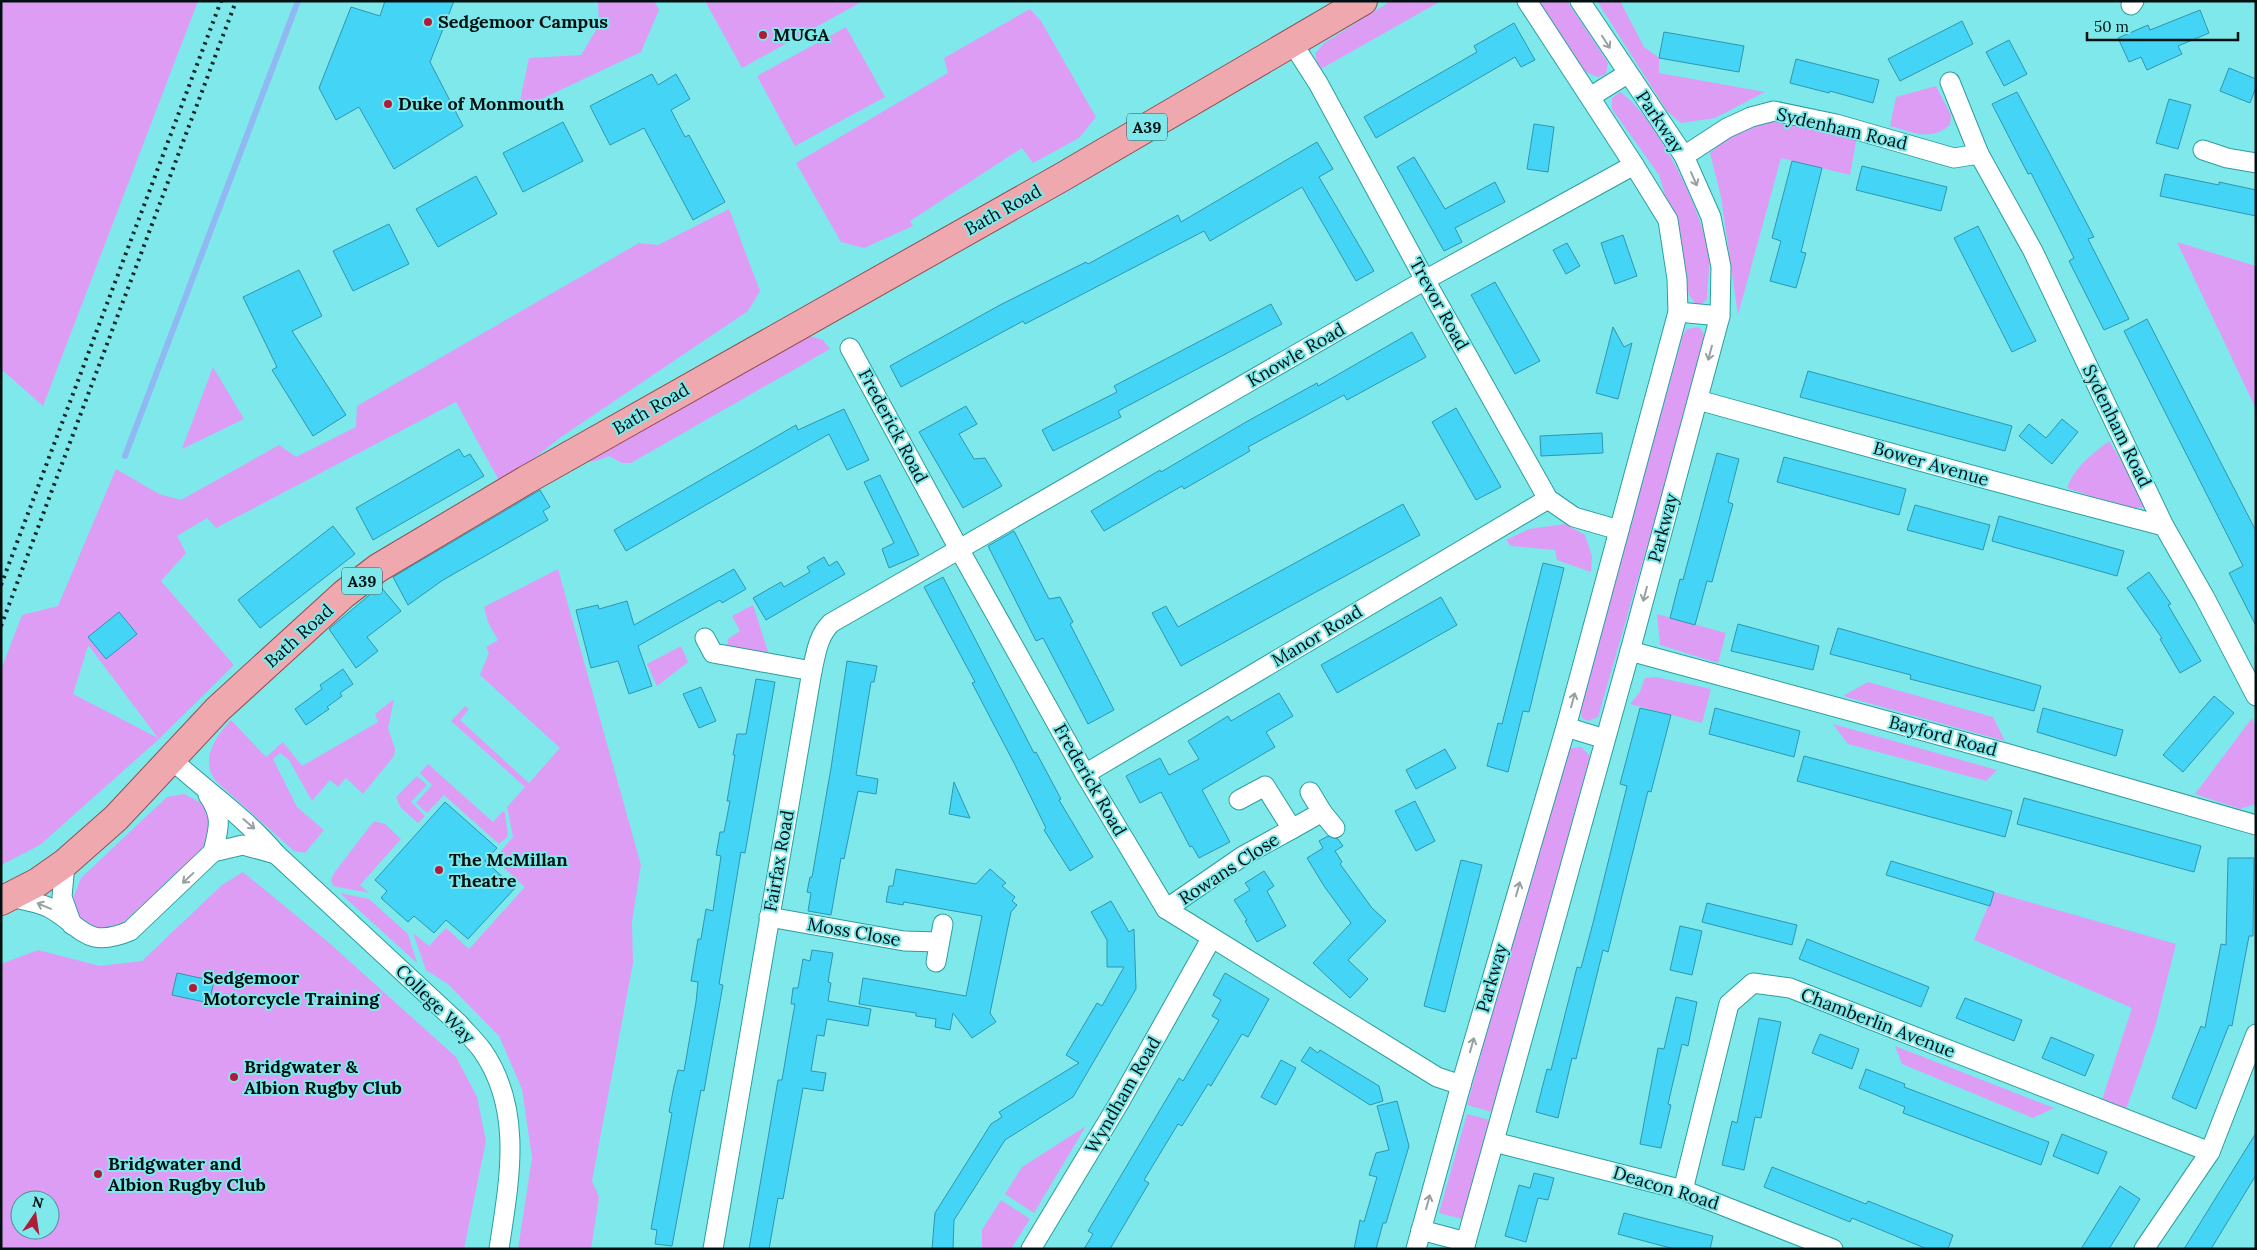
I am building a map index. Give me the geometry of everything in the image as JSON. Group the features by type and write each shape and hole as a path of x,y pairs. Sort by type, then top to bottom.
{"main road":[{"name":"Bath Road","path":"6,899 38,882 65,862 116,818 218,709 344,594 378,568 532,476 1064,176 1291,41 1363,1"}],"street":[{"name":"Parkway","path":"1416,1249 1460,1085 1566,727 1678,312 1677,279 1668,220 1527,1"},
{"name":"Parkway","path":"1421,1230 1465,1245 1630,651 1720,316 1721,266 1711,217 1684,156 1627,74 1580,1"},
{"name":"Trevor Road","path":"1291,41 1318,83 1424,280 1548,499 1574,518 1618,530"},
{"name":"Parkway","path":"1590,97 1627,74"},
{"name":"Sydenham Road","path":"1950,82 1979,154 2033,251 2164,526 2205,598 2256,696"},
{"name":"Sydenham Road","path":"1684,156 1727,128 1751,117 1774,111 1836,124 1954,158 1979,154"},
{"path":"2203,150 2228,150 2256,163"},
{"name":"Knowle Road","path":"959,549 1424,280 1634,165"},
{"path":"1678,312 1720,316"},
{"name":"Frederick Road","path":"850,348 959,549 1085,774 1166,909 1211,939 1437,1077 1460,1085"},
{"name":"Bower Avenue","path":"1698,400 1896,453 2012,488 2164,526"},
{"name":"Manor Road","path":"1085,774 1548,499"},
{"name":"Fairfax Road","path":"713,1249 812,671 820,638 831,623 959,549"},
{"path":"705,638 713,653 812,671"},
{"name":"Bayford Road","path":"1630,651 2021,758 2256,825"},
{"path":"1566,727 1605,738"},
{"name":"College Way","path":"171,759 203,788 256,830 276,854 452,1017 482,1051 498,1080 510,1123 511,1163 499,1249"},
{"name":"Rowans Close","path":"1240,800 1265,786 1292,829"},
{"path":"203,788 217,807 219,818 213,852"},
{"path":"1310,792 1322,812 1335,828"},
{"name":"Rowans Close","path":"1166,909 1243,856 1322,812"},
{"path":"6,899 46,907 78,930 94,936 113,938 130,931 213,852 244,844 276,854"},
{"path":"65,862 62,897 72,926"},
{"name":"Moss Close","path":"769,917 904,941 941,933 936,962"},
{"name":"Wyndham Road","path":"1031,1249 1119,1103 1211,939"},
{"name":"Chamberlin Avenue","path":"1683,1190 1729,1004 1752,983 1790,988 2210,1152"},
{"path":"2144,1249 2210,1152 2256,1034"},
{"name":"Deacon Road","path":"1494,1142 1683,1190 1833,1249"}],"shaded area":[{"path":"1,1 198,1 43,406 1,369"},
{"path":"598,1 654,1 659,10 641,52 518,110 529,58 581,55 599,25"},
{"name":"MUGA","path":"705,1 863,1 742,68"},
{"path":"1391,1 1441,1 1319,70 1315,54 1323,44"},
{"path":"1538,1 1567,1 1608,63 1606,74 1598,77 1586,72"},
{"path":"1597,1 1620,1 1644,47 1659,58 1659,73 1765,92 1715,118 1681,123 1667,111"},
{"path":"1030,9 1041,21 1096,117 1079,138 1033,163 1022,148 910,221 913,226 864,248 841,242 796,163 948,73 944,58"},
{"path":"846,27 885,97 795,146 757,76"},
{"path":"1936,86 1951,115 1950,125 1943,130 1928,134 1914,133 1890,126 1896,97"},
{"path":"1620,92 1648,120 1661,141 1686,188 1704,232 1709,262 1707,299 1698,308 1689,295 1675,213 1665,195 1659,175 1612,109 1612,98"},
{"path":"1768,119 1858,131 1850,175 1781,158 1738,315 1721,197 1710,153 1735,131"},
{"path":"729,209 760,291 748,311 561,437 501,484 456,402 216,528 207,518 177,536 186,553 161,581 234,665 159,739 40,845 1,865 1,670 22,615 58,606 116,469 159,494 181,500 279,445 296,457 356,427 357,406 639,243 658,245","holes":["89,646 158,738 73,694"]},
{"path":"2177,242 2256,266 2256,409"},
{"path":"1699,327 1707,338 1598,717 1588,721 1582,718 1580,706 1683,335 1687,329"},
{"path":"804,334 823,340 830,349 631,463 622,463 609,456 582,463"},
{"path":"213,367 244,419 182,449"},
{"path":"2109,441 2143,496 2143,507 2129,509 2067,488 2079,468 2090,456"},
{"path":"1565,524 1585,535 1592,556 1591,572 1557,560 1555,550 1511,546 1506,540 1529,529"},
{"path":"558,569 641,865 632,921 633,963 592,1181 599,1197 591,1249 518,1249 532,1158 522,1089 499,1036 448,984 426,970 413,933 429,946 446,928 469,949 525,887 494,859 513,837 507,807 525,787 451,721 465,706 469,709 460,720 529,783 560,748 480,675 489,653 486,647 498,640 488,622 484,607"},
{"path":"753,605 770,658 727,645 728,639 740,631 732,616"},
{"path":"1657,614 1726,633 1718,663 1660,645"},
{"path":"681,646 688,662 657,686 647,664"},
{"path":"1656,677 1711,689 1702,723 1630,704 1640,692 1645,678"},
{"path":"1868,682 1993,717 2005,741 1843,696"},
{"path":"394,699 388,728 395,749 394,756 363,794 346,778 338,787 330,780 312,801 289,760 280,753 273,759 297,807 324,830 305,853 294,851 218,783 212,775 209,767 211,750 219,734 231,720 266,757 283,742 302,766 378,722 375,714"},
{"path":"2252,718 2256,728 2256,804 2240,809 2195,794"},
{"path":"1833,724 1997,770 1986,781 1848,744"},
{"path":"1581,747 1590,756 1492,1112 1467,1105 1566,749"},
{"path":"428,764 493,822 503,811 505,813 508,836 499,844 444,795 427,813 416,803 432,785 420,773"},
{"path":"417,776 427,785 411,802 425,816 418,823 401,808 396,797"},
{"path":"184,794 203,804 213,821 208,843 116,930 97,928 76,915 74,896 81,878 167,797"},
{"path":"374,821 385,824 401,839 360,885 369,893 333,886 331,880 334,873"},
{"name":"Bridgwater & Albion Rugby Club","path":"243,872 327,941 456,1057 477,1097 486,1141 464,1249 1,1249 1,964 38,950 100,966 142,961 222,885"},
{"path":"1994,892 2176,944 2155,1027 2123,1118 2099,1109 2132,1008 1974,940"},
{"path":"340,893 369,899 408,934 417,963"},
{"path":"1895,1046 2054,1108 2033,1118 1902,1064"},
{"path":"1467,1114 1490,1120 1462,1219 1439,1213"},
{"path":"1086,1126 1034,1213 1005,1194 1022,1167"},
{"path":"1001,1200 1030,1219 1011,1249 982,1249 982,1230"}],"building":[{"name":"Sedgemoor Campus","path":"385,1 454,1 430,62 463,126 394,169 359,107 336,120 319,88 351,7 380,16"},
{"path":"2200,10 2209,33 2178,46 2182,54 2147,70 2141,57 2129,62 2118,38 2148,25 2150,30"},
{"path":"1962,21 1973,44 1900,81 1888,59"},
{"path":"1514,23 1535,60 1521,67 1515,57 1376,138 1364,117 1477,52 1474,46"},
{"path":"1664,32 1744,46 1739,72 1659,58"},
{"path":"2009,40 2027,74 2004,86 1986,52"},
{"path":"1796,59 1879,80 1873,103 1830,91 1829,93 1790,83"},
{"path":"2229,68 2256,79 2256,87 2250,103 2220,91"},
{"path":"652,74 658,85 676,74 690,99 671,110 685,137 689,135 725,202 693,220 644,128 610,145 590,106"},
{"path":"2017,92 2094,237 2088,239 2129,319 2104,330 2069,261 2074,258 2031,173 2028,174 1992,104"},
{"path":"2169,99 2191,105 2178,149 2156,143"},
{"path":"563,122 583,161 523,192 503,153"},
{"path":"1534,124 1554,127 1548,172 1527,169"},
{"path":"1317,142 1333,169 1319,177 1374,271 1356,281 1302,187 1210,241 1204,231 1025,324 1023,321 901,387 890,366 1000,305 1086,262 1088,264 1178,215 1181,222"},
{"path":"1414,157 1445,209 1495,182 1505,202 1455,228 1462,242 1444,251 1397,167"},
{"path":"1792,161 1822,168 1801,252 1806,253 1796,288 1770,281 1781,241 1772,238"},
{"path":"1862,166 1947,187 1941,211 1856,190"},
{"path":"2165,174 2256,190 2256,216 2160,196"},
{"path":"476,176 497,214 438,247 416,209"},
{"path":"389,224 409,264 353,291 333,251"},
{"path":"1978,226 2036,341 2012,352 1954,238"},
{"path":"1623,235 1637,276 1615,284 1601,243"},
{"path":"1567,243 1580,266 1566,274 1553,250"},
{"path":"299,270 322,316 292,331 346,415 313,436 272,370 277,367 243,297"},
{"path":"1495,282 1540,361 1515,374 1471,295"},
{"path":"1271,304 1282,324 1118,411 1121,417 1053,451 1042,430 1117,392 1114,386"},
{"path":"2147,319 2256,531 2256,626 2229,573 2243,566 2124,331"},
{"path":"1613,327 1624,347 1632,343 1618,399 1596,393"},
{"path":"1412,332 1426,357 1347,400 1344,395 1248,447 1250,451 1184,489 1182,486 1104,531 1091,511 1246,422 1317,383 1318,386"},
{"path":"1808,371 2012,426 2005,451 1800,397"},
{"path":"966,406 977,424 959,434 974,459 985,458 1002,486 963,508 919,432"},
{"path":"1456,408 1501,487 1476,500 1432,422"},
{"path":"844,409 869,460 847,470 829,434 626,551 614,530 796,425 798,430"},
{"path":"2062,419 2078,432 2052,464 2019,436 2029,424 2046,438"},
{"path":"1602,433 1603,453 1541,456 1540,436"},
{"path":"459,449 464,457 470,454 484,476 373,540 356,508"},
{"path":"1717,453 1739,459 1728,502 1733,504 1712,582 1707,581 1695,625 1670,618 1680,579 1683,580"},
{"path":"1784,457 1906,489 1899,515 1777,482"},
{"path":"880,475 919,555 889,568 882,549 894,543 864,482"},
{"path":"540,490 550,507 543,511 548,520 443,580 408,605 393,577"},
{"path":"1403,504 1420,535 1181,666 1152,613 1166,606 1178,627"},
{"path":"1915,505 1990,525 1983,550 1907,530"},
{"path":"1999,516 2124,551 2117,576 1992,541"},
{"path":"333,526 355,554 260,628 238,600"},
{"path":"1014,531 1049,599 1060,597 1073,622 1070,624 1114,710 1088,724 1043,638 1036,641 988,546"},
{"path":"824,557 829,566 837,561 845,574 766,620 753,598 781,582 784,587 810,572 807,567"},
{"path":"1543,563 1564,568 1529,712 1523,711 1508,772 1487,766 1498,723 1502,724"},
{"path":"734,569 746,589 722,603 720,600 638,646 652,686 629,694 618,661 591,668 576,610 598,605 599,609 627,601 634,625"},
{"path":"2149,572 2171,604 2168,605 2201,661 2180,673 2160,639 2162,638 2127,588"},
{"path":"943,577 1034,753 1036,752 1061,799 1059,800 1093,857 1070,871 1044,830 1046,828 972,683 975,682 924,587"},
{"path":"380,586 401,611 367,637 378,651 356,668 329,629"},
{"path":"1441,597 1457,625 1337,693 1321,665"},
{"path":"119,612 137,634 106,659 88,637"},
{"path":"1738,624 1819,646 1813,670 1731,651"},
{"path":"1838,628 2041,686 2034,711 1910,679 1911,675 1830,654"},
{"path":"847,661 877,666 874,682 871,682 856,775 878,779 876,794 858,791 844,859 841,858 831,915 808,911 811,893 807,892 810,877 812,877 831,768"},
{"path":"343,669 353,684 340,693 342,696 327,707 329,709 306,725 295,709 322,689 320,685"},
{"path":"756,679 775,682 745,853 741,852 719,984 723,985 704,1091 701,1090 672,1246 655,1244 657,1230 651,1229 672,1113 669,1112 678,1070 684,1071 696,1002 698,982 691,981 698,939 701,939 706,909 713,911 721,856 716,855 720,832 724,832 730,801 727,801 735,755 733,755 737,734 746,734"},
{"path":"701,687 716,721 699,728 683,694"},
{"path":"1279,693 1293,716 1266,732 1275,747 1202,790 1230,842 1199,858 1192,846 1190,847 1161,792 1140,803 1126,776 1160,758 1169,775 1199,759 1188,741 1228,716 1231,721"},
{"path":"2214,696 2234,713 2183,772 2163,755"},
{"path":"1640,708 1671,715 1651,792 1648,791 1608,952 1603,950 1576,1059 1572,1058 1558,1118 1536,1112 1547,1069 1551,1070 1577,967 1581,968 1593,923 1627,786 1620,784"},
{"path":"1715,708 1800,731 1794,757 1709,734"},
{"path":"2043,708 2123,730 2116,756 2037,732"},
{"path":"1445,749 1456,768 1416,789 1406,770"},
{"path":"1804,756 2012,811 2005,837 1797,781"},
{"path":"954,782 970,818 949,814"},
{"path":"2024,798 2201,846 2194,872 2017,824"},
{"path":"1415,801 1435,841 1416,851 1395,811"},
{"name":"The McMillan Theatre","path":"445,802 497,848 485,861 515,888 468,939 446,920 434,933 414,916 408,922 381,898 387,891 375,880"},
{"path":"1328,836 1338,839 1343,846 1335,851 1342,862 1340,864 1372,908 1386,921 1348,960 1368,979 1350,998 1313,963 1351,923 1324,886 1307,858 1323,848 1319,841"},
{"path":"2228,858 2254,858 2253,936 2249,936 2232,1026 2229,1025 2196,1109 2172,1098 2201,1026 2205,1028 2221,944 2226,945"},
{"path":"1461,860 1482,865 1445,1012 1424,1006"},
{"path":"1891,861 1994,892 1990,906 1886,875"},
{"path":"896,869 976,884 990,869 1006,883 1002,886 1015,897 1012,901 1017,905 1011,912 990,1013 996,1022 972,1038 953,1013 950,1030 935,1027 936,1019 916,1016 916,1013 859,1004 863,978 966,996 982,916 904,902 903,905 886,902 889,886 893,886"},
{"path":"1264,871 1274,886 1267,891 1286,926 1257,942 1245,921 1247,920 1234,900 1250,890 1245,883"},
{"path":"1111,901 1129,932 1134,929 1136,989 1073,1097 1005,1140 954,1220 953,1249 932,1249 935,1213 991,1124 1002,1117 999,1112 1079,1063 1066,1055 1097,1003 1102,1006 1124,967 1107,967 1107,940 1091,912"},
{"path":"1707,903 1797,925 1792,945 1702,922"},
{"path":"1680,926 1702,931 1692,975 1670,970"},
{"path":"1807,939 1929,987 1921,1007 1799,959"},
{"path":"812,950 833,953 828,982 831,983 828,1001 871,1009 868,1026 827,1019 824,1036 817,1035 811,1071 826,1073 823,1091 803,1088 783,1199 778,1198 769,1249 749,1249 778,1080 782,1080 795,1004 791,1004 793,988 798,988 803,959 810,961"},
{"name":"Sedgemoor Motorcycle Training","path":"177,973 214,981 209,1003 172,995"},
{"path":"1225,973 1269,999 1248,1037 1242,1034 1211,1086 1208,1084 1182,1126 1178,1124 1144,1180 1149,1183 1110,1249 1084,1249 1093,1234 1088,1231 1179,1078 1183,1081 1219,1020 1212,1016 1221,1000 1213,995"},
{"path":"1676,997 1697,1002 1688,1046 1682,1044 1668,1104 1671,1105 1661,1148 1640,1144 1658,1048 1664,1049"},
{"path":"1965,998 2022,1020 2014,1041 1956,1018"},
{"path":"1759,1018 1781,1022 1761,1118 1755,1117 1744,1170 1722,1165 1732,1121 1737,1123"},
{"path":"1820,1034 1859,1049 1852,1069 1812,1053"},
{"path":"2051,1037 2094,1055 2085,1076 2042,1058"},
{"path":"1310,1047 1318,1053 1320,1050 1379,1086 1383,1101 1370,1105 1301,1061"},
{"path":"1281,1060 1296,1068 1276,1105 1261,1097"},
{"path":"1866,1069 1905,1084 1904,1087 2049,1142 2041,1165 1903,1113 1905,1107 1859,1088"},
{"path":"1397,1101 1409,1146 1386,1223 1383,1223 1376,1249 1354,1249 1360,1220 1364,1222 1377,1177 1369,1175 1376,1153 1389,1150 1377,1106"},
{"path":"2256,1133 2256,1175 2211,1249 2184,1249"},
{"path":"2062,1134 2107,1152 2098,1174 2053,1156"},
{"path":"1772,1167 1866,1204 1868,1201 1953,1235 1948,1249 1927,1249 1852,1218 1850,1222 1764,1187"},
{"path":"1534,1173 1554,1178 1548,1200 1538,1198 1526,1242 1505,1236 1519,1185 1530,1188"},
{"path":"2120,1186 2140,1199 2109,1249 2081,1249"},
{"path":"1624,1213 1713,1236 1710,1249 1674,1249 1618,1234"}],"waterway":[{"path":"125,456 298,1"}],"railway":[{"path":"1,585 221,1"},
{"path":"1,626 236,1"}],"place":[{"name":"Sedgemoor Campus","path":"428,22"},
{"name":"MUGA","path":"763,35"},
{"name":"Duke of Monmouth","path":"388,104"},
{"name":"The McMillan Theatre","path":"439,870"},
{"name":"Sedgemoor Motorcycle Training","path":"193,988"},
{"name":"Bridgwater & Albion Rugby Club","path":"234,1077"},
{"name":"Bridgwater and Albion Rugby Club","path":"98,1174"}]}
